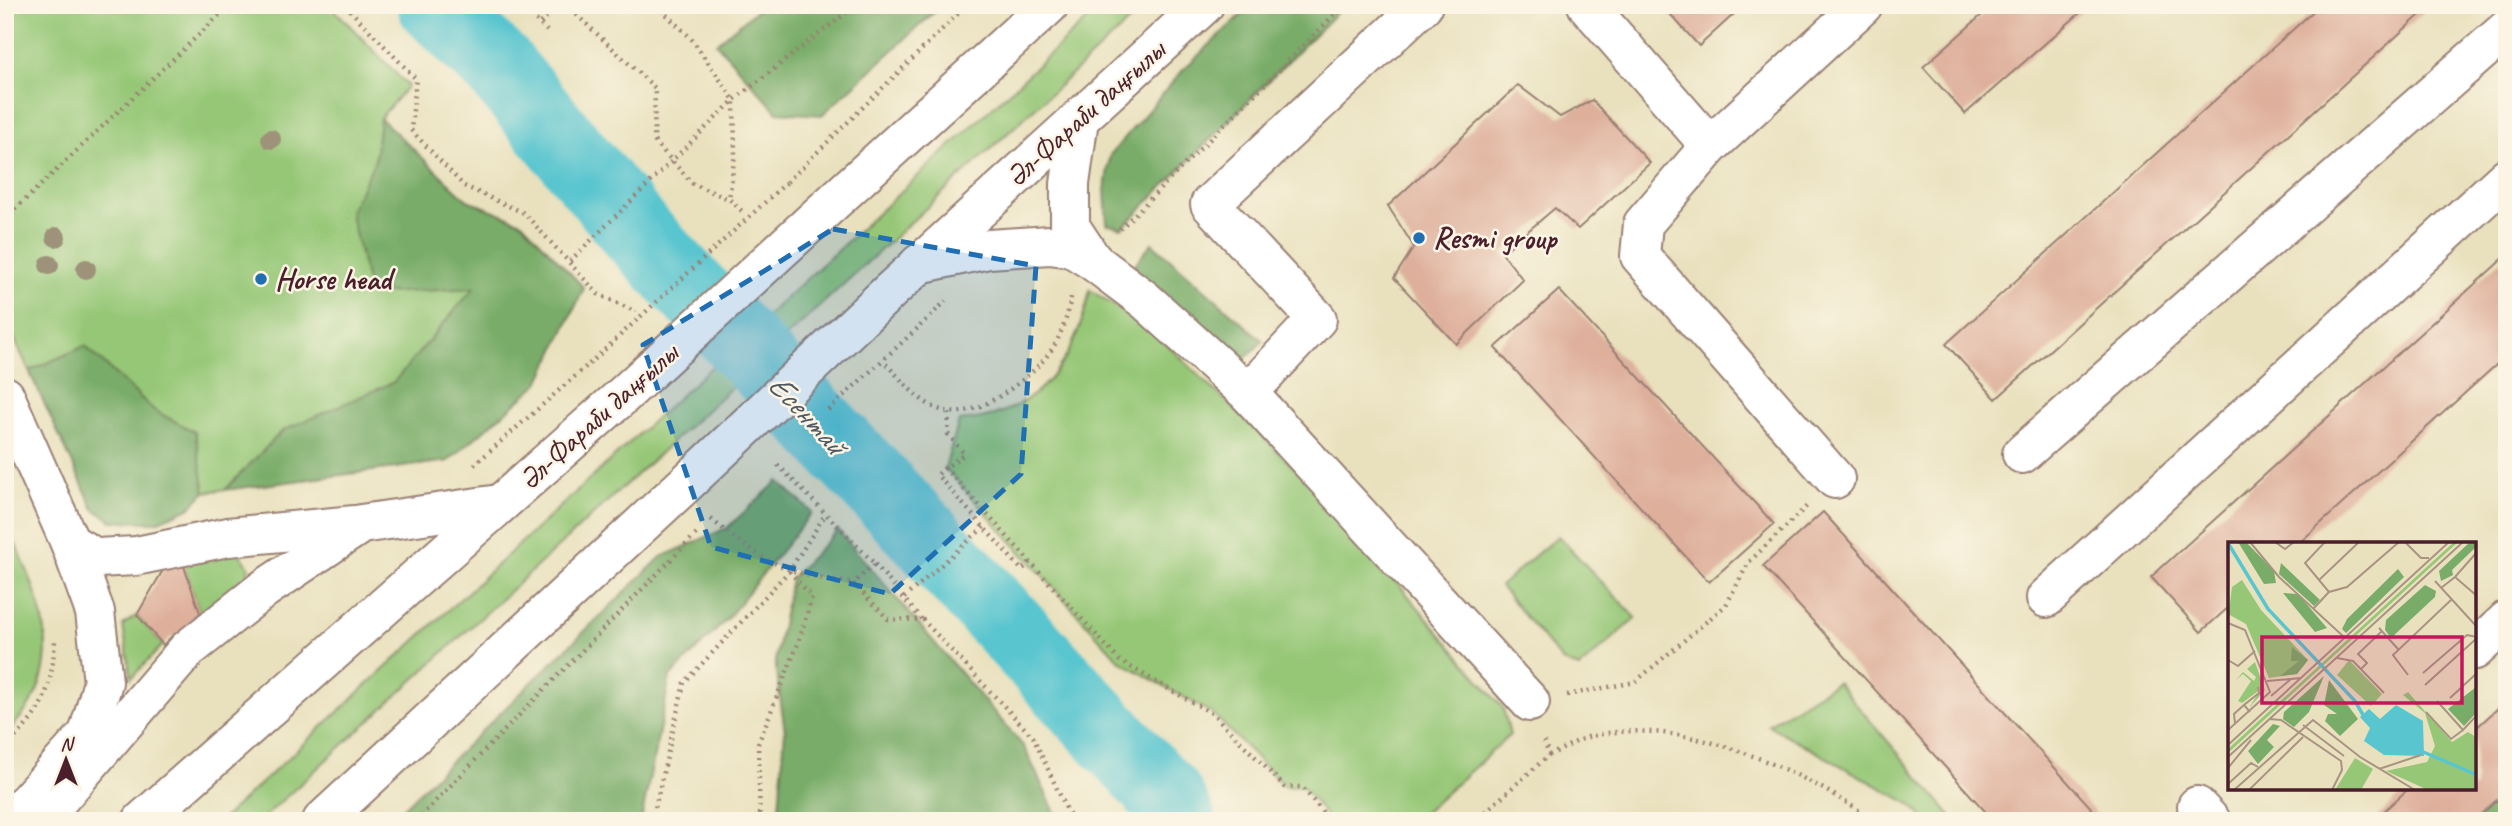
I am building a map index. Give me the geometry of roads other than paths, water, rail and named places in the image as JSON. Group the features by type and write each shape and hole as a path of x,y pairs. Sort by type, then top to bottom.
{"main road":[{"name":"Әл-Фараби даңғылы","path":"142,821 620,398 1049,5"},
{"name":"Әл-Фараби даңғылы","path":"321,821 919,264 1204,5"},
{"path":"1248,393 1317,319 1210,204 1423,5"},
{"path":"1587,5 1710,146"},
{"path":"1835,478 1640,256 1643,224 1710,146 1863,5"},
{"path":"2022,454 2507,29"},
{"path":"1079,119 1070,184 1070,226 1093,261"},
{"path":"2046,598 2507,177"},
{"path":"919,264 989,249 1050,245 1072,248 1093,261 1145,300 1248,393 1530,702"},
{"path":"5,396 70,543 95,612 103,682 88,734 99,741"},
{"path":"70,543 96,558 136,556 228,537 361,524 499,504"},
{"path":"5,820 99,741 201,637 264,589 361,524"},
{"path":"2477,648 2507,620"},
{"path":"40,821 99,741"}],"waterway":[{"name":"Есентай","path":"435,5 499,67 638,234 928,539 1167,798 1179,821"}],"place":[{"name":"Resmi group","path":"1419,238"},
{"name":"Horse head","path":"261,279"}]}
